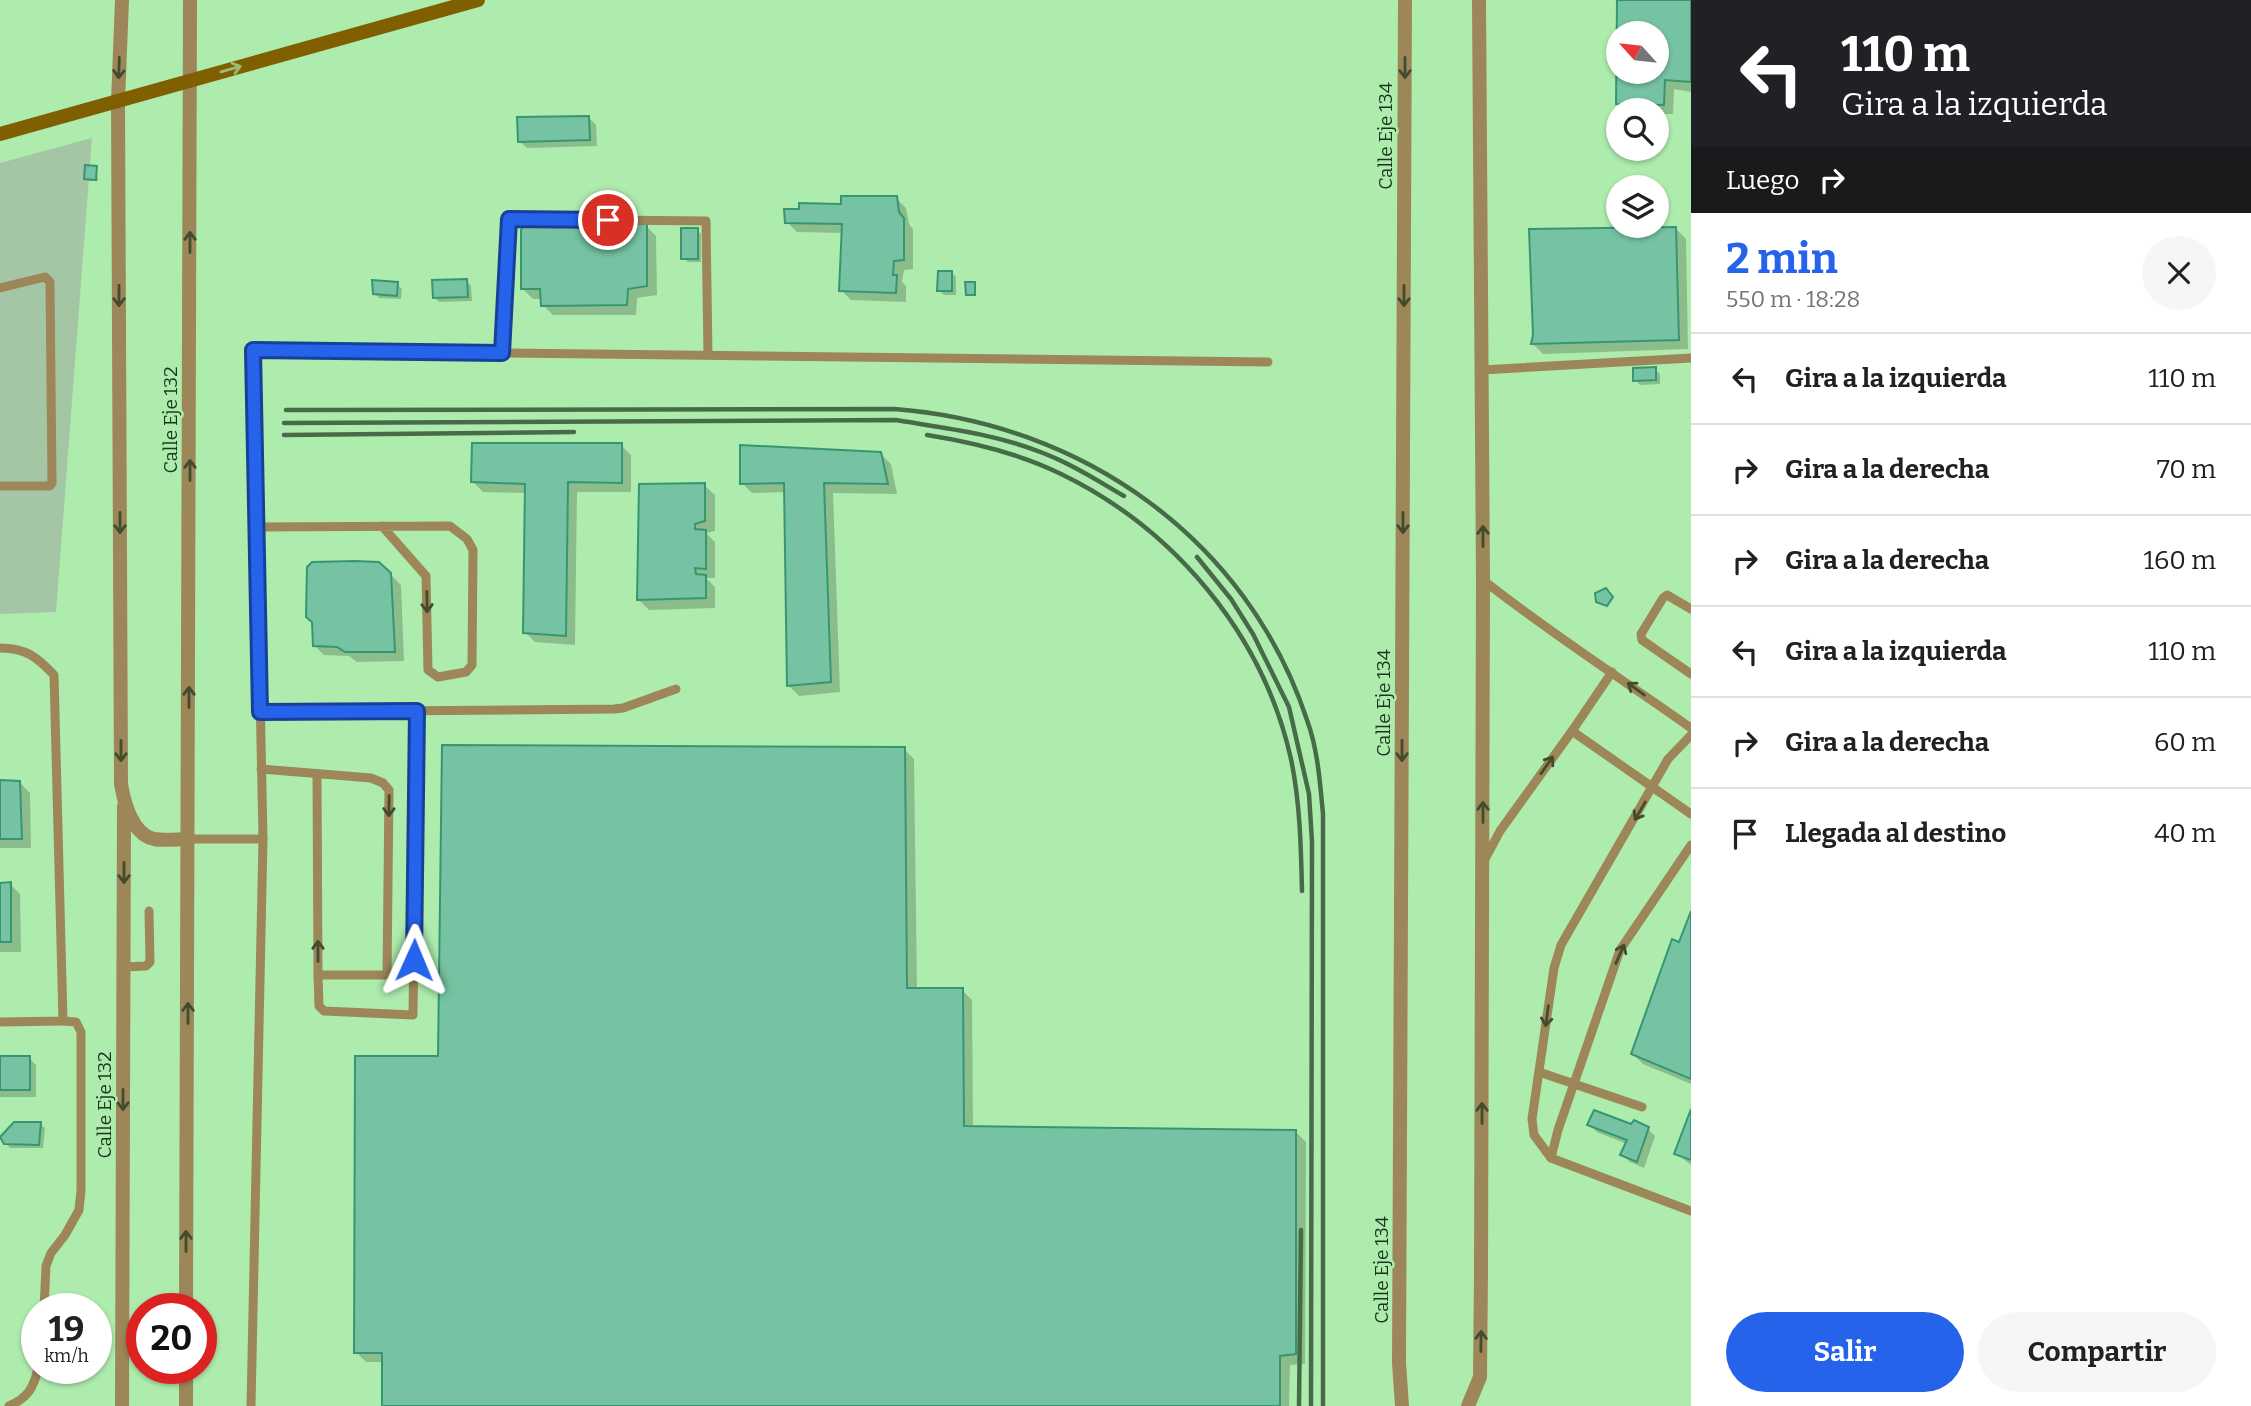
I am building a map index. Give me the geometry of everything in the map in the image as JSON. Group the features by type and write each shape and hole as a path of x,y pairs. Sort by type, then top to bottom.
{"street":[{"name":"Calle Eje 132","path":"121,0 118,102 121,784 124,804 122,1406"},
{"name":"Calle Eje 132","path":"186,1293 190,0"},
{"path":"0,134 478,0"},
{"name":"Calle Eje 134","path":"1402,1406 1399,1335 1405,0"},
{"path":"1479,0 1483,580 1480,1406"},
{"path":"124,804 136,825 152,839 189,839"},
{"path":"1468,1406 1480,1377"},
{"path":"186,1384 186,1406"}],"lane":[{"path":"502,353 509,219 667,220 706,221 708,355"},
{"path":"0,288 45,277 50,282 52,483 50,486 0,486"},
{"path":"251,1406 262,839 253,350 1268,362"},
{"path":"1482,370 1691,358"},
{"path":"257,527 382,526 450,526 467,539 473,550 472,665 466,673 438,677 428,670 426,576 382,526"},
{"path":"1483,580 1544,627 1691,728"},
{"path":"1691,609 1667,596 1663,598 1641,637 1691,674"},
{"path":"0,648 15,648 38,658 54,675 63,1021"},
{"path":"1483,863 1500,831 1612,672"},
{"path":"260,712 614,709 677,689"},
{"path":"317,774 319,1006 324,1011 413,1015 417,711"},
{"path":"1572,731 1691,814"},
{"path":"1691,734 1668,759 1561,945 1554,968 1532,1119 1534,1135 1551,1158 1691,1211"},
{"path":"261,769 371,778 383,783 389,790 387,975 318,975"},
{"path":"189,839 262,839"},
{"path":"1551,1158 1620,950 1691,845"},
{"path":"124,967 146,966 150,962 149,911"},
{"path":"0,1022 63,1021 76,1023 81,1032 82,1190 79,1210 65,1236 51,1253 46,1266 45,1293"},
{"path":"1539,1072 1642,1107"},
{"path":"9,1406 17,1402 34,1384"}],"green space":[{"path":"92,138 56,612 0,614 0,163"}],"building":[{"path":"1617,0 1691,0 1691,82 1670,80 1670,21 1617,21"},
{"path":"1616,84 1665,84 1664,98 1616,98"},
{"path":"589,116 590,140 518,142 517,117"},
{"path":"85,165 97,166 96,180 84,179"},
{"path":"841,196 897,196 899,212 904,218 904,260 894,261 893,275 897,275 896,293 839,291 842,224 785,223 784,209 799,209 799,203 841,204"},
{"path":"524,224 647,224 647,286 628,289 627,305 541,306 540,289 521,289 521,230"},
{"path":"1669,227 1676,227 1679,340 1531,344 1533,335 1529,229 1606,228 1606,238 1669,238"},
{"path":"681,228 698,228 698,259 681,259"},
{"path":"938,271 952,271 952,291 937,291"},
{"path":"467,279 468,297 433,298 432,280"},
{"path":"372,280 398,282 397,296 373,294"},
{"path":"965,282 975,282 975,295 966,295"},
{"path":"1656,367 1656,380 1633,381 1633,368"},
{"path":"472,443 622,443 622,483 568,482 566,636 523,633 525,484 471,482"},
{"path":"740,445 881,452 888,484 824,483 831,682 787,686 784,483 740,484"},
{"path":"705,483 705,521 695,524 695,529 706,530 706,569 695,568 696,574 706,575 706,598 637,600 639,484"},
{"path":"312,562 379,562 391,573 395,652 345,652 337,647 313,646 312,622 306,617 307,567"},
{"path":"1606,588 1613,597 1607,606 1596,602 1595,593"},
{"path":"442,745 905,747 907,988 963,988 964,1126 1296,1130 1296,1354 1280,1356 1280,1406 382,1406 382,1353 354,1353 355,1056 438,1056"},
{"path":"0,780 20,781 22,839 0,839"},
{"path":"11,882 11,942 0,942 0,883"},
{"path":"1691,911 1691,1079 1631,1054 1672,939 1679,942"},
{"path":"0,1056 30,1056 30,1090 0,1090"},
{"path":"1691,1109 1691,1160 1674,1154"},
{"path":"1594,1110 1631,1124 1634,1120 1649,1127 1637,1162 1620,1155 1627,1140 1587,1125"},
{"path":"14,1122 41,1122 39,1145 4,1144 0,1137"}],"railway":[{"path":"286,410 894,409 963,419 1029,438 1091,466 1148,502 1199,545 1243,597 1280,655 1307,720 1318,767 1323,814 1323,1406"},
{"path":"284,423 896,420 970,432 1025,446 1064,462 1124,496"},
{"path":"284,435 574,432"},
{"path":"927,435 1011,454 1059,473 1101,496 1140,523 1176,555 1208,590 1236,628 1259,669 1278,713 1291,759 1296,792 1302,891"},
{"path":"1197,557 1231,599 1253,634 1289,707 1309,794 1312,842 1311,1406"},
{"path":"1299,1406 1301,1230"}],"route":[{"path":"414,960 417,711 260,712 253,350 502,353 509,219 608,220"}]}
